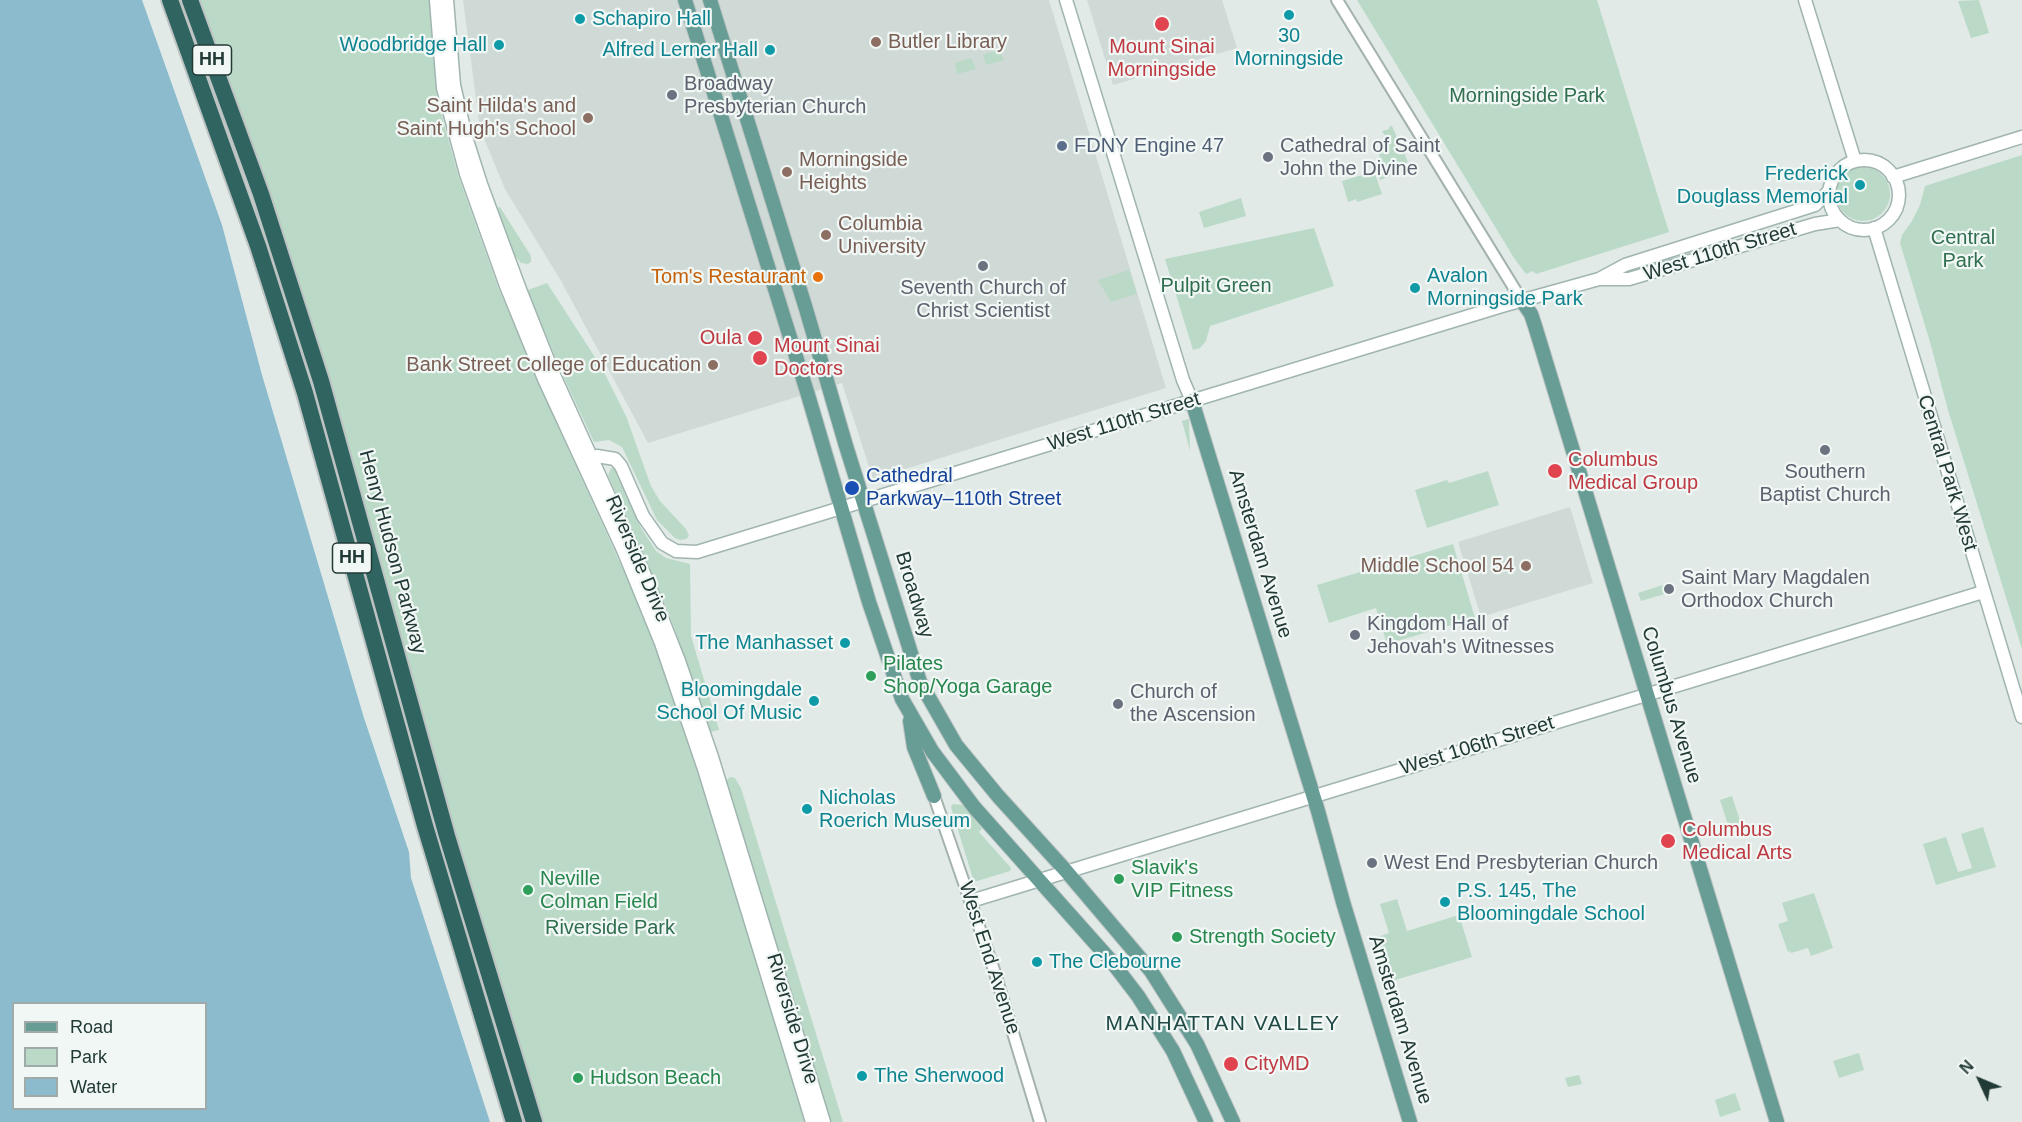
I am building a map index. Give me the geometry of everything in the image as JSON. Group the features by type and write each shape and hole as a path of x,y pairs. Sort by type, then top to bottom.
{"highway":[{"name":"Henry Hudson Parkway","path":"170,0 258,246 302,383 337,502 425,826 514,1122"},
{"name":"Henry Hudson Parkway","path":"190,0 261,194 319,373 470,913 534,1122"}],"main road":[{"name":"Riverside Drive","path":"436,0 454,134 512,284 554,375 587,458 659,607 824,1122"},
{"name":"Riverside Drive","path":"447,0 448,87"},
{"path":"685,0 894,678 909,713 959,789 1112,962 1138,996 1173,1051 1206,1122"},
{"name":"Broadway","path":"711,0 920,682 956,745 1138,955 1162,987 1197,1044 1233,1122"},
{"name":"Amsterdam Avenue","path":"1066,0 1180,370 1200,424 1410,1122"},
{"path":"1805,0 1854,161"},
{"path":"1893,177 2022,137"},
{"path":"1866,160 1878,163 1886,167 1893,177 1898,193 1896,208 1888,219 1874,228 1856,229 1840,220 1830,205 1829,191 1836,174 1845,165 1854,161 1866,160"},
{"name":"West 110th Street","path":"587,458 607,456 618,461 639,508 653,531 667,546 681,552 697,552 1599,279 1625,265 1815,205 1829,191"},
{"name":"West 110th Street","path":"1599,279 1629,279 1815,224 1840,220"},
{"name":"Central Park West","path":"1874,228 2022,717"},
{"name":"Columbus Avenue","path":"1522,301 1535,326 1777,1122"},
{"name":"West 106th Street","path":"971,901 1983,592"},
{"path":"909,713 914,747 934,796"},
{"name":"Riverside Drive","path":"707,759 812,1122"}],"street":[{"path":"1337,0 1522,301"},
{"name":"West End Avenue","path":"934,796 971,901 1040,1122"}],"shaded area":[{"name":"Columbia University","path":"463,0 1049,0 1166,388 873,479 842,383 648,443 561,281 505,189 480,129"},
{"name":"Mount Sinai Morningside","path":"1087,0 1222,0 1237,48 1113,85"},
{"name":"Middle School 54","path":"1570,507 1593,583 1481,617 1458,542"}],"green space":[{"name":"Riverside Park","path":"190,0 429,0 437,98 458,175 498,287 558,427 642,611 692,753 805,1122 534,1122 379,585"},
{"name":"Morningside Park","path":"1357,0 1597,0 1669,232 1536,274 1533,271 1526,274 1514,258"},
{"path":"1979,0 1989,33 1971,38 1958,1"},
{"path":"999,50 1004,60 986,65 983,55"},
{"path":"971,58 976,69 957,74 955,63"},
{"path":"1390,126 1408,162 1406,163 1408,169 1380,180 1375,163 1380,157 1378,152 1380,148 1386,146 1388,140 1382,131 1389,129"},
{"name":"Central Park","path":"2022,155 2022,649 1948,410 1900,243 1902,235 1920,205 1925,186"},
{"path":"1863,167 1873,169 1882,175 1888,184 1890,194 1888,204 1882,213 1873,219 1863,221 1853,219 1844,213 1838,204 1836,194 1838,184 1844,175 1853,169"},
{"path":"1369,173 1375,174 1382,194 1357,202 1356,199 1348,202 1342,181"},
{"path":"1241,198 1246,216 1204,228 1199,212"},
{"path":"500,207 531,256 531,262 528,264 521,263 515,256 497,208"},
{"name":"Pulpit Green","path":"1314,228 1334,286 1210,326 1206,341 1200,348 1193,350 1165,259"},
{"path":"1129,270 1137,294 1111,302 1098,280"},
{"path":"547,283 602,368 626,416 651,486 660,501 686,529 689,536 686,539 675,538 657,520 622,447 609,440 594,442 529,294 528,290"},
{"path":"1189,420 1190,451 1182,421"},
{"path":"611,468 616,470 641,528 656,551 666,558 690,564 691,636 719,730 711,732 668,611 608,475"},
{"path":"1488,471 1499,505 1427,528 1415,490"},
{"path":"1453,544 1475,618 1387,644 1376,608 1329,623 1317,585"},
{"path":"1666,584 1668,593 1641,601 1638,593"},
{"path":"730,777 735,778 741,788 843,1122 831,1122 826,1107 726,781"},
{"path":"1732,796 1744,833 1732,837 1720,800"},
{"path":"953,804 963,805 982,828 979,832 1011,868 1010,871 974,882 951,807"},
{"path":"1983,827 1996,867 1936,885 1923,844 1946,837 1958,872 1972,868 1961,834"},
{"path":"1814,893 1833,948 1811,956 1808,948 1788,952 1778,924 1788,921 1782,903"},
{"path":"1397,899 1407,931 1459,915 1472,957 1385,983 1372,939 1389,933 1380,904"},
{"path":"1859,1053 1864,1070 1839,1078 1833,1061"},
{"path":"1579,1075 1582,1084 1568,1087 1565,1078"},
{"path":"1735,1093 1741,1110 1720,1117 1715,1100"}],"water":[{"path":"0,0 142,0 222,225 262,375 364,718 409,852 411,878 490,1122 0,1122"}],"place":[{"name":"30 Morningside","path":"1289,15"},
{"name":"Schapiro Hall","path":"580,19"},
{"name":"Mount Sinai Morningside","path":"1162,24"},
{"name":"Butler Library","path":"876,42"},
{"name":"Woodbridge Hall","path":"499,45"},
{"name":"Alfred Lerner Hall","path":"770,50"},
{"name":"Broadway Presbyterian Church","path":"672,95"},
{"name":"Saint Hilda's and Saint Hugh's School","path":"588,118"},
{"name":"FDNY Engine 47","path":"1062,146"},
{"name":"Cathedral of Saint John the Divine","path":"1268,157"},
{"name":"Morningside Heights","path":"787,172"},
{"name":"Frederick Douglass Memorial","path":"1860,185"},
{"name":"Columbia University","path":"826,235"},
{"name":"Seventh Church of Christ Scientist","path":"983,266"},
{"name":"Tom's Restaurant","path":"818,277"},
{"name":"Avalon Morningside Park","path":"1415,288"},
{"name":"Oula","path":"755,338"},
{"name":"Mount Sinai Doctors","path":"760,358"},
{"name":"Bank Street College of Education","path":"713,365"},
{"name":"Southern Baptist Church","path":"1825,450"},
{"name":"Columbus Medical Group","path":"1555,471"},
{"name":"Cathedral Parkway–110th Street","path":"852,488"},
{"name":"Middle School 54","path":"1526,566"},
{"name":"Saint Mary Magdalen Orthodox Church","path":"1669,589"},
{"name":"Kingdom Hall of Jehovah's Witnesses","path":"1355,635"},
{"name":"The Manhasset","path":"845,643"},
{"name":"Pilates Shop/Yoga Garage","path":"871,676"},
{"name":"Bloomingdale School Of Music","path":"814,701"},
{"name":"Church of the Ascension","path":"1118,704"},
{"name":"Nicholas Roerich Museum","path":"807,809"},
{"name":"Columbus Medical Arts","path":"1668,841"},
{"name":"West End Presbyterian Church","path":"1372,863"},
{"name":"Slavik's VIP Fitness","path":"1119,879"},
{"name":"Neville Colman Field","path":"528,890"},
{"name":"P.S. 145, The Bloomingdale School","path":"1445,902"},
{"name":"Strength Society","path":"1177,937"},
{"name":"The Clebourne","path":"1037,962"},
{"name":"CityMD","path":"1231,1064"},
{"name":"The Sherwood","path":"862,1076"},
{"name":"Hudson Beach","path":"578,1078"}],"district":[{"name":"MANHATTAN VALLEY","path":"1223,1024"}]}
